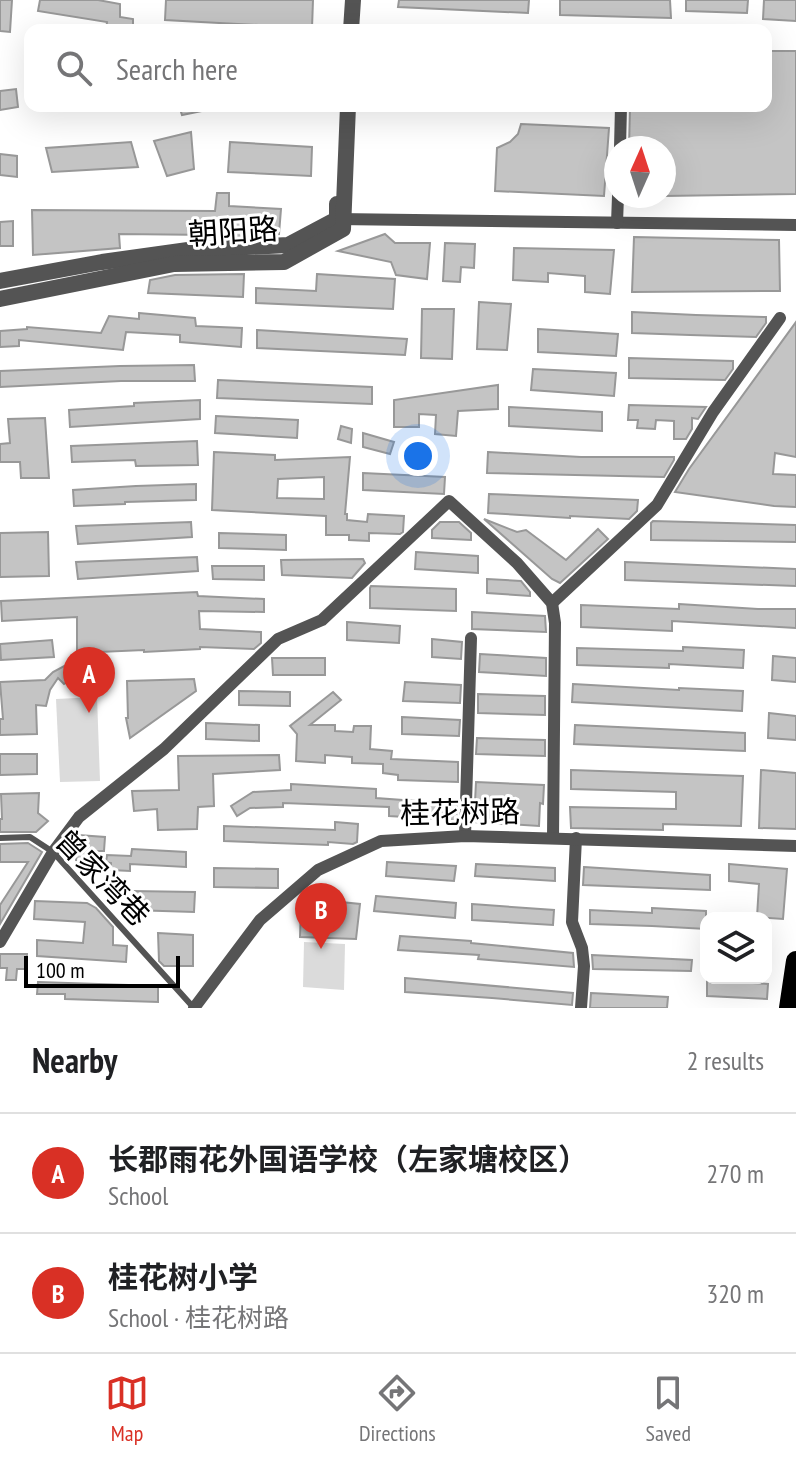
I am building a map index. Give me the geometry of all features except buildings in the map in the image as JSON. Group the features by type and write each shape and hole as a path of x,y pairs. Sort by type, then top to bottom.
{"main road":[{"path":"789,1008 796,961"}],"street":[{"path":"344,24 345,0"},
{"path":"351,24 353,0"},
{"path":"340,219 341,112"},
{"path":"340,219 348,112"},
{"path":"620,136 621,112"},
{"path":"617,223 618,208"},
{"path":"340,219 796,225"},
{"name":"朝阳路","path":"0,281 188,250 288,245 340,219 343,229 284,262 174,264 0,299"},
{"path":"552,603 657,505 713,412 780,318"},
{"path":"0,942 53,852 79,817 164,749 278,639 322,620 449,501 517,563 552,603 555,623 553,837"},
{"path":"465,836 471,638"},
{"name":"桂花树路","path":"194,1008 260,920 318,870 381,841 465,836 553,837 796,846"},
{"path":"576,838 572,922 582,948 584,966 581,1008"}],"lane":[{"name":"曾家湾巷","path":"0,838 30,837 53,852 194,1008"}],"shaded area":[{"path":"97,697 100,781 60,782 56,699"},
{"path":"304,942 345,944 344,990 303,987"}],"place":[{"name":"长郡雨花外国语学校（左家塘校区）","path":"89,713"},
{"name":"桂花树小学","path":"321,949"}]}
